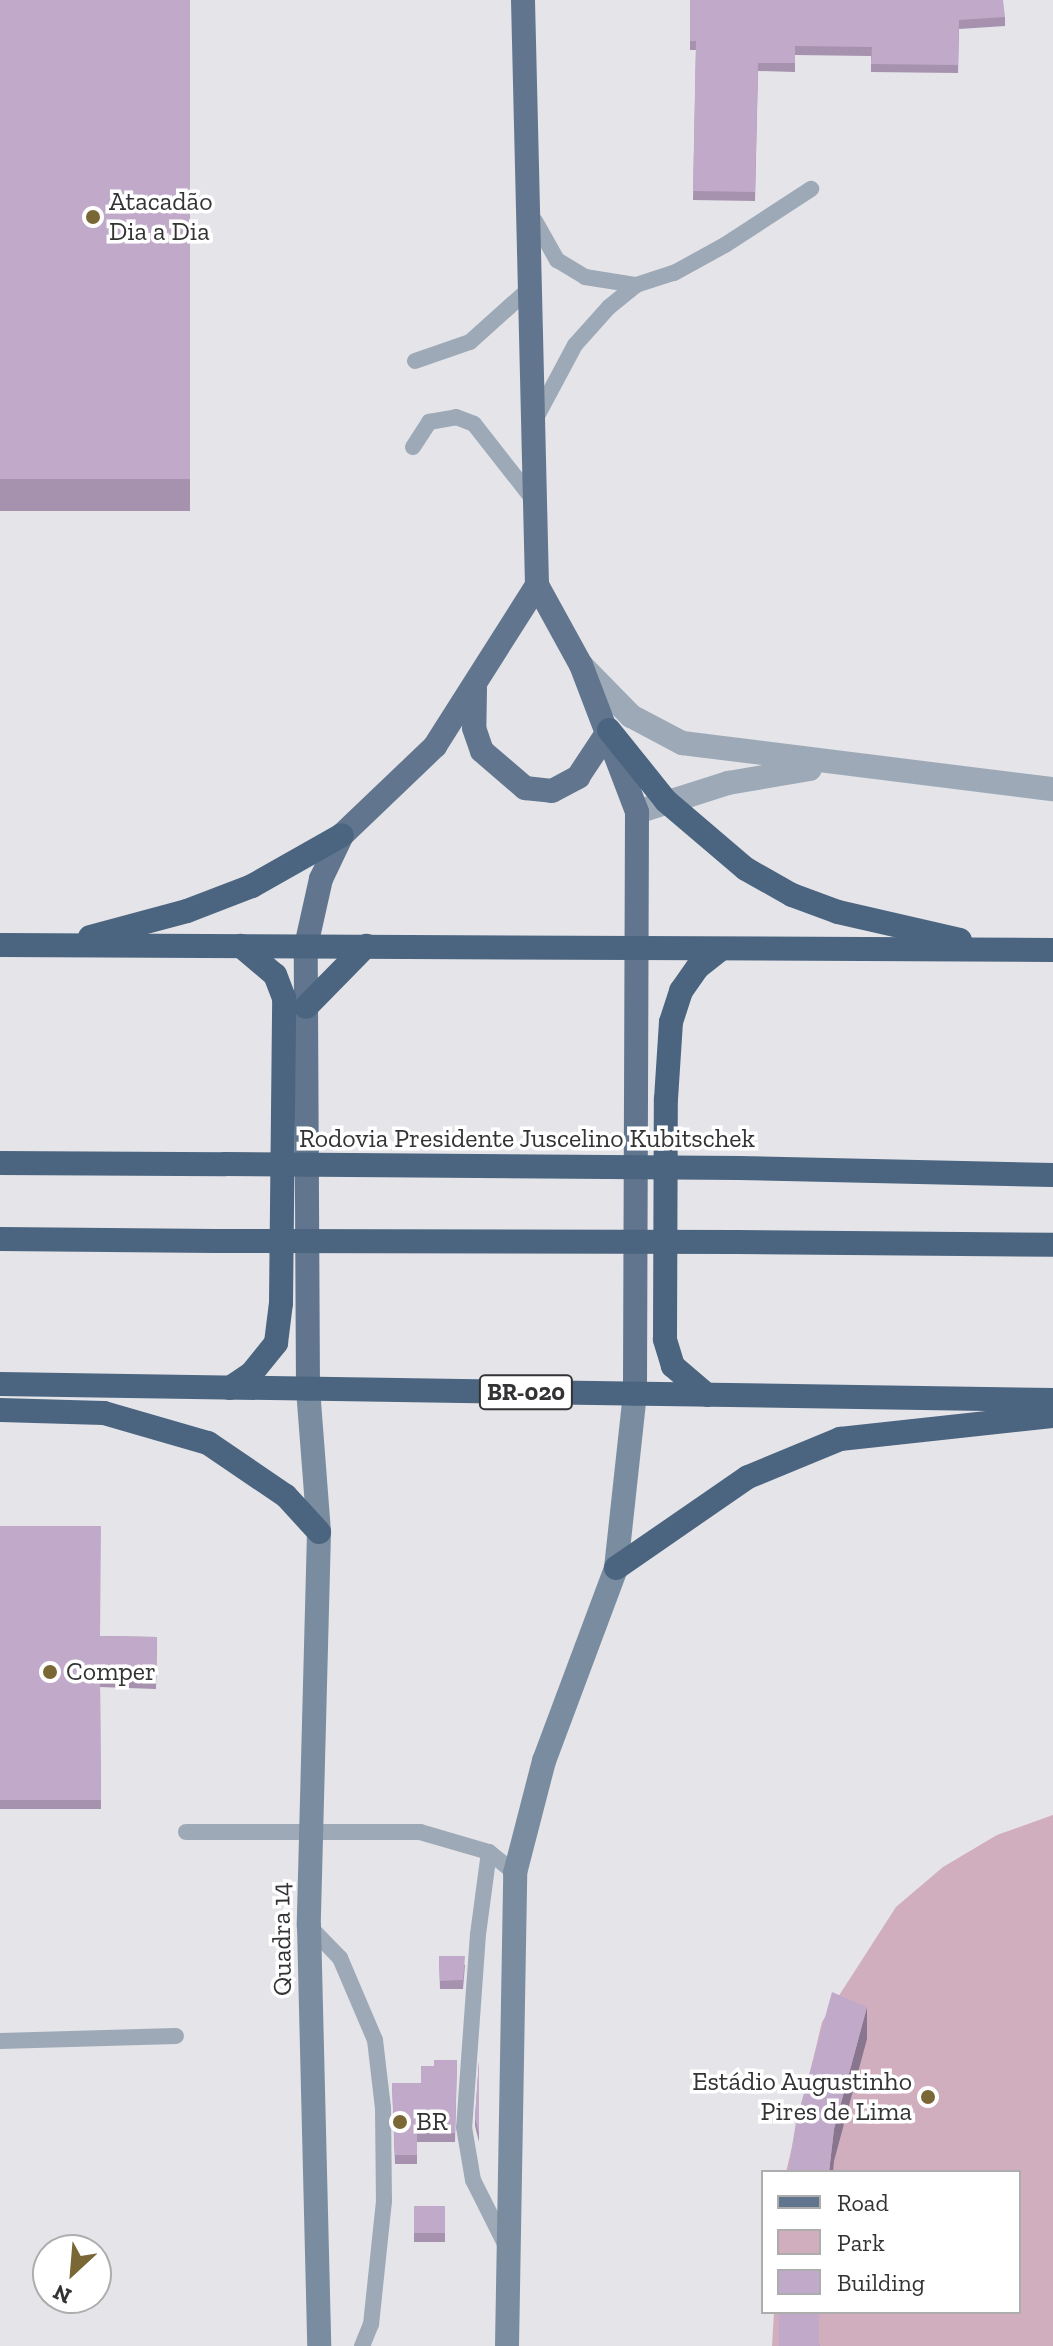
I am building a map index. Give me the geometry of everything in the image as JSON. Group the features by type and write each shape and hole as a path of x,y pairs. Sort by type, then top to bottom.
{"highway":[{"path":"609,730 666,801 746,869 792,895 838,912 1013,951"},
{"path":"59,945 187,911 252,886 342,835"},
{"path":"0,945 1053,950"},
{"path":"230,1388 251,1374 276,1343 281,1303 284,998 275,975 241,946"},
{"path":"306,1007 366,946"},
{"path":"707,1395 673,1366 665,1339 666,1099 671,1022 681,991 698,967 721,949"},
{"name":"Rodovia Presidente Juscelino Kubitschek","path":"0,1163 739,1168 1053,1175"},
{"path":"0,1239 1053,1245"},
{"name":"BR-020","path":"0,1384 1053,1400"},
{"path":"0,1410 104,1413 208,1443 286,1496 319,1532"},
{"path":"616,1568 748,1477 840,1439 1053,1416"}],"main road":[{"path":"507,2346 505,2244 515,1873 544,1761 616,1568 635,1394 637,812 609,730 581,665 537,585 532,498 523,0"},
{"path":"308,1389 306,946 321,879 342,835 435,746 475,689 495,648 537,585"},
{"path":"475,689 474,728 482,751 525,788 552,791 578,777 609,730"},
{"name":"Quadra 14","path":"308,1389 319,1532 309,1833 319,2346"}],"street":[{"path":"581,665 631,716 662,735 734,752 1053,789"},
{"path":"637,812 728,783 840,764"}],"lane":[{"path":"531,427 575,345 636,285 696,261 811,189"},
{"path":"527,197 541,240 557,260 585,277 636,285"},
{"path":"415,361 470,342 528,290"},
{"path":"413,447 429,422 456,417 474,424 532,498"},
{"path":"186,1832 407,1830 460,1840 489,1852 515,1873"},
{"path":"489,1852 478,1934 464,2127 473,2180 505,2244"},
{"path":"309,1926 340,1958 375,2040 384,2201 371,2324 362,2346"},
{"path":"0,2041 176,2036"}],"green space":[{"name":"Estádio Augustinho Pires de Lima","path":"1053,1815 1053,2346 772,2346 774,2314 1021,2314 1021,2170 786,2170 822,2022 896,1907 943,1867 997,1835"}],"building":[{"name":"Atacadão Dia a Dia","path":"0,0 190,0 190,479 0,479"},
{"path":"690,0 1003,0 1005,17 959,20 958,65 871,64 872,47 795,46 795,63 758,63 755,192 693,191 696,41 690,41"},
{"name":"Comper","path":"0,1526 101,1526 100,1636 157,1637 156,1681 100,1679 101,1800 0,1800"},
{"path":"439,1956 465,1956 463,1980 440,1981"},
{"path":"832,1992 867,2007 834,2129 829,2170 788,2170 796,2122"},
{"path":"434,2060 457,2060 455,2133 417,2133 417,2155 395,2155 392,2083 421,2083 421,2066 434,2066"},
{"path":"479,2061 479,2133 475,2118"},
{"path":"414,2206 445,2206 445,2233 414,2233"},
{"path":"779,2314 819,2314 819,2346 779,2346"}],"place":[{"name":"Atacadão Dia a Dia","path":"93,217"},
{"name":"Comper","path":"50,1672"},
{"name":"Estádio Augustinho Pires de Lima","path":"928,2097"},
{"name":"BR","path":"400,2122"}]}
